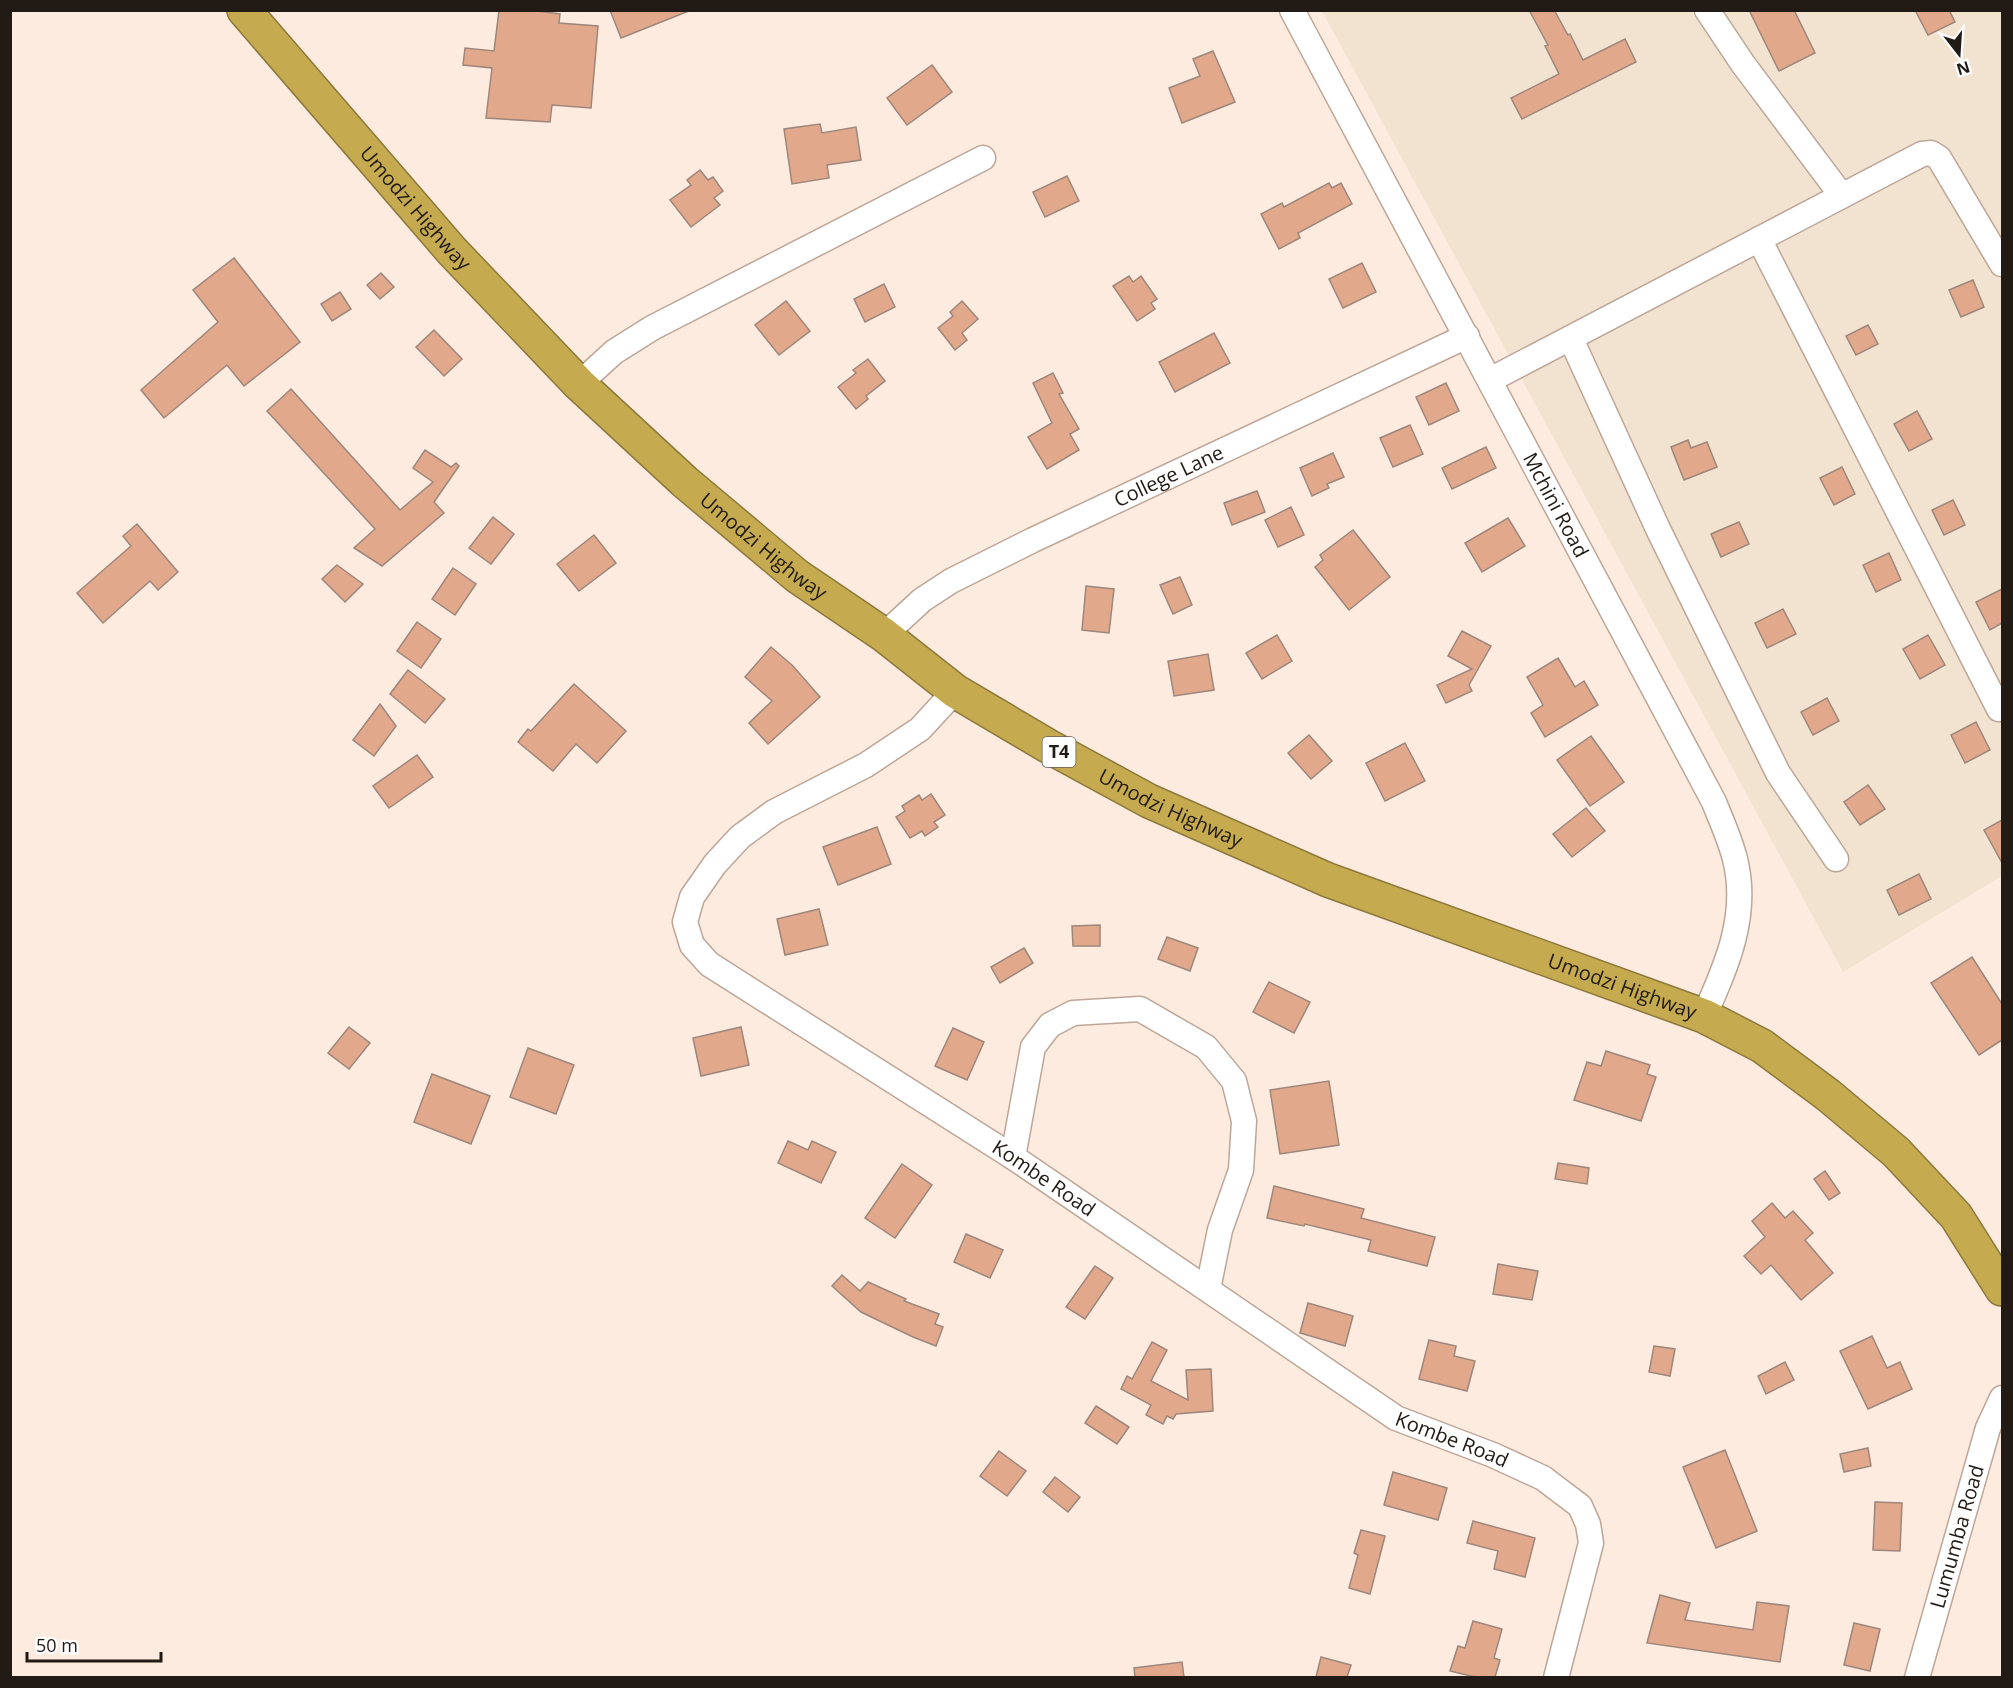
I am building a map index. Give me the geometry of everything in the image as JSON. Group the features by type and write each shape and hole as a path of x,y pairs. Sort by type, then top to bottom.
{"highway":[{"name":"Umodzi Highway","path":"244,10 452,251 579,384 685,482 797,576 884,635 955,692 1047,746 1149,801 1328,880 1704,1016 1762,1046 1828,1095 1896,1152 1956,1216 2002,1289"}],"street":[{"name":"Mchini Road","path":"1292,10 1714,801 1735,858 1740,896 1738,925 1725,969 1704,1016"},
{"path":"1707,10 1743,64 1842,196"},
{"path":"1490,380 1922,154 1931,153 1939,158 2002,264"},
{"path":"579,384 614,352 652,328 983,158"},
{"path":"1759,239 1999,710"},
{"name":"College Lane","path":"884,635 922,600 972,571 1033,540 1467,336"},
{"path":"1571,339 1658,529 1778,773 1836,859"},
{"name":"Kombe Road","path":"955,692 920,729 875,759 774,812 740,837 715,864 692,897 685,922 692,945 709,964 1013,1157 1396,1419 1493,1455 1543,1478 1580,1506 1588,1524 1591,1543 1556,1677"},
{"path":"1013,1157 1033,1047 1050,1025 1073,1013 1140,1009 1206,1047 1234,1080 1244,1120 1241,1170 1220,1230 1209,1289"},
{"name":"Lumumba Road","path":"1917,1677 1988,1428 2002,1398"}],"shaded area":[{"path":"1322,11 2002,11 2002,876 1843,972"}],"building":[{"path":"499,10 529,10 560,14 559,23 598,26 591,108 552,105 550,122 486,118 492,68 463,65 465,48 494,51"},
{"path":"610,10 689,10 689,11 621,38"},
{"path":"1529,10 1554,10 1583,60 1625,39 1636,62 1522,119 1511,98 1559,74 1545,46 1548,45"},
{"path":"1749,10 1794,10 1815,53 1779,71"},
{"path":"1915,10 1949,10 1955,22 1928,35"},
{"path":"1213,51 1235,102 1182,123 1169,88 1200,76 1193,59"},
{"path":"932,65 952,92 907,125 887,98"},
{"path":"820,124 822,133 856,127 861,160 827,165 829,178 792,184 784,129"},
{"path":"700,170 708,180 713,177 723,191 714,198 720,205 691,227 670,200 691,185 687,180"},
{"path":"1067,176 1079,201 1045,217 1033,192"},
{"path":"1329,183 1332,188 1341,183 1352,204 1298,233 1300,238 1279,249 1261,214 1282,203 1284,207"},
{"path":"234,258 300,342 244,386 227,365 164,418 141,390 218,322 193,290"},
{"path":"1362,263 1376,292 1343,308 1329,279"},
{"path":"381,273 394,287 380,299 367,285"},
{"path":"1129,276 1133,282 1141,276 1157,299 1151,303 1155,309 1137,321 1113,286"},
{"path":"1973,280 1984,307 1961,317 1949,290"},
{"path":"884,284 895,307 865,322 854,299"},
{"path":"340,292 351,309 332,321 321,304"},
{"path":"786,301 810,331 779,355 755,325"},
{"path":"962,301 978,319 962,333 967,340 955,350 938,328 953,316 950,312"},
{"path":"1868,325 1878,344 1856,355 1846,336"},
{"path":"434,330 462,359 444,376 416,347"},
{"path":"1214,333 1230,363 1175,392 1159,362"},
{"path":"868,359 885,381 866,396 868,399 856,409 838,387 856,373 853,370"},
{"path":"1053,373 1063,393 1059,394 1079,429 1070,434 1079,450 1047,469 1028,437 1052,423 1033,383"},
{"path":"1446,383 1459,411 1429,425 1416,397"},
{"path":"291,389 400,510 433,482 413,468 425,450 451,467 456,463 459,466 434,502 444,513 382,566 354,548 375,529 267,411"},
{"path":"1917,411 1932,439 1909,451 1894,424"},
{"path":"1410,425 1423,454 1393,467 1380,438"},
{"path":"1688,440 1691,448 1707,442 1717,467 1684,480 1671,447"},
{"path":"1486,447 1496,468 1452,489 1442,468"},
{"path":"1333,453 1344,477 1327,484 1329,488 1312,496 1300,468"},
{"path":"1842,467 1855,494 1834,505 1820,478"},
{"path":"1257,491 1265,512 1232,525 1224,503"},
{"path":"1953,500 1965,525 1944,535 1932,510"},
{"path":"1291,507 1304,535 1278,547 1265,520"},
{"path":"493,517 514,534 491,564 469,548"},
{"path":"1508,518 1525,546 1482,572 1465,543"},
{"path":"1739,522 1749,544 1721,557 1711,534"},
{"path":"137,524 178,572 158,590 150,581 103,623 77,593 131,546 123,536"},
{"path":"1353,530 1390,577 1349,610 1315,567 1323,560 1320,555"},
{"path":"594,535 616,563 579,591 557,564"},
{"path":"1889,553 1901,580 1876,592 1863,565"},
{"path":"337,565 363,584 345,602 322,579"},
{"path":"453,568 476,584 455,615 432,599"},
{"path":"1180,577 1192,605 1173,614 1160,585"},
{"path":"1086,586 1114,589 1109,633 1082,630"},
{"path":"2002,589 2002,623 1990,630 1976,602"},
{"path":"1783,609 1796,634 1767,648 1755,623"},
{"path":"417,622 441,639 421,668 397,651"},
{"path":"1462,631 1491,646 1469,685 1472,691 1446,703 1437,685 1472,669 1448,656"},
{"path":"1277,635 1292,661 1262,679 1246,653"},
{"path":"1928,635 1945,665 1920,679 1903,649"},
{"path":"771,647 793,666 820,697 768,744 749,723 772,701 745,677"},
{"path":"1208,654 1214,690 1174,696 1168,661"},
{"path":"1558,658 1575,687 1584,681 1598,705 1545,737 1531,713 1543,705 1527,677"},
{"path":"408,670 445,699 425,723 390,694"},
{"path":"574,684 626,731 597,763 576,744 553,771 518,742 528,729 531,731"},
{"path":"1827,698 1839,721 1813,735 1801,712"},
{"path":"380,704 396,726 374,756 353,740"},
{"path":"1976,722 1990,750 1965,763 1951,735"},
{"path":"1309,735 1332,761 1311,779 1288,753"},
{"path":"1591,736 1624,782 1590,806 1557,760"},
{"path":"1405,743 1425,781 1385,801 1366,763"},
{"path":"417,755 433,777 389,808 373,786"},
{"path":"1868,785 1885,809 1860,825 1844,802"},
{"path":"931,794 945,815 934,822 938,827 925,836 922,831 910,838 896,817 905,811 902,806 919,795 922,800"},
{"path":"1586,808 1605,831 1572,857 1553,834"},
{"path":"2002,820 2002,863 1984,830"},
{"path":"877,827 891,864 838,885 823,847"},
{"path":"1919,874 1931,899 1899,915 1887,890"},
{"path":"819,909 828,945 785,955 777,919"},
{"path":"1100,925 1100,946 1073,946 1072,926"},
{"path":"1167,937 1198,948 1190,971 1158,959"},
{"path":"1024,948 1033,963 1000,983 991,967"},
{"path":"1972,957 2002,1004 2002,1040 1979,1055 1931,983"},
{"path":"1269,982 1310,1002 1294,1033 1253,1012"},
{"path":"349,1027 370,1043 349,1069 328,1053"},
{"path":"741,1027 749,1065 701,1076 693,1038"},
{"path":"953,1028 984,1042 967,1080 935,1066"},
{"path":"528,1048 574,1065 556,1114 510,1097"},
{"path":"1606,1051 1650,1065 1647,1074 1656,1077 1641,1121 1574,1100 1587,1062 1601,1066"},
{"path":"432,1074 490,1096 471,1144 414,1122"},
{"path":"1329,1081 1339,1145 1280,1154 1270,1090"},
{"path":"788,1141 808,1150 812,1141 836,1152 821,1183 778,1163"},
{"path":"1558,1163 1589,1168 1587,1184 1555,1179"},
{"path":"902,1164 932,1185 895,1238 865,1218"},
{"path":"1825,1171 1840,1193 1829,1200 1814,1179"},
{"path":"1274,1186 1364,1209 1361,1218 1435,1237 1427,1266 1368,1251 1371,1240 1305,1224 1304,1226 1267,1218"},
{"path":"1772,1203 1785,1218 1793,1211 1813,1233 1805,1240 1833,1273 1801,1300 1771,1265 1761,1274 1744,1256 1765,1237 1752,1221"},
{"path":"966,1234 1003,1250 990,1278 954,1262"},
{"path":"1498,1264 1538,1271 1532,1300 1493,1294"},
{"path":"1095,1266 1113,1278 1085,1319 1066,1307"},
{"path":"842,1275 860,1291 868,1282 906,1299 904,1301 939,1314 935,1324 943,1327 936,1346 861,1312 832,1286"},
{"path":"1308,1303 1353,1316 1345,1346 1300,1333"},
{"path":"1872,1336 1887,1368 1900,1362 1912,1389 1868,1409 1840,1351"},
{"path":"1429,1340 1456,1346 1454,1356 1475,1361 1467,1391 1419,1379"},
{"path":"1152,1342 1167,1350 1151,1381 1188,1400 1186,1370 1211,1369 1213,1411 1176,1414 1173,1419 1167,1416 1163,1424 1146,1415 1151,1405 1121,1389 1127,1376 1132,1379"},
{"path":"1654,1346 1675,1349 1670,1376 1649,1372"},
{"path":"1785,1362 1794,1380 1766,1394 1758,1376"},
{"path":"1096,1406 1129,1427 1117,1444 1085,1423"},
{"path":"1868,1448 1871,1466 1844,1472 1840,1454"},
{"path":"1725,1450 1757,1531 1716,1548 1683,1467"},
{"path":"999,1451 1026,1471 1007,1496 980,1476"},
{"path":"1393,1472 1447,1488 1438,1520 1384,1505"},
{"path":"1055,1477 1080,1497 1068,1512 1043,1492"},
{"path":"1875,1502 1902,1503 1900,1551 1873,1550"},
{"path":"1473,1521 1535,1538 1525,1577 1494,1569 1498,1551 1467,1543"},
{"path":"1361,1530 1385,1536 1370,1594 1349,1588 1358,1555 1354,1553"},
{"path":"1660,1595 1690,1603 1685,1620 1753,1630 1757,1602 1789,1606 1780,1662 1647,1643"},
{"path":"1473,1621 1502,1629 1494,1658 1500,1660 1495,1677 1475,1677 1450,1671 1458,1646 1465,1648"},
{"path":"1854,1623 1880,1629 1870,1671 1844,1665"},
{"path":"1321,1657 1351,1665 1347,1677 1316,1677"},
{"path":"1182,1662 1184,1677 1135,1677 1134,1668"}]}
